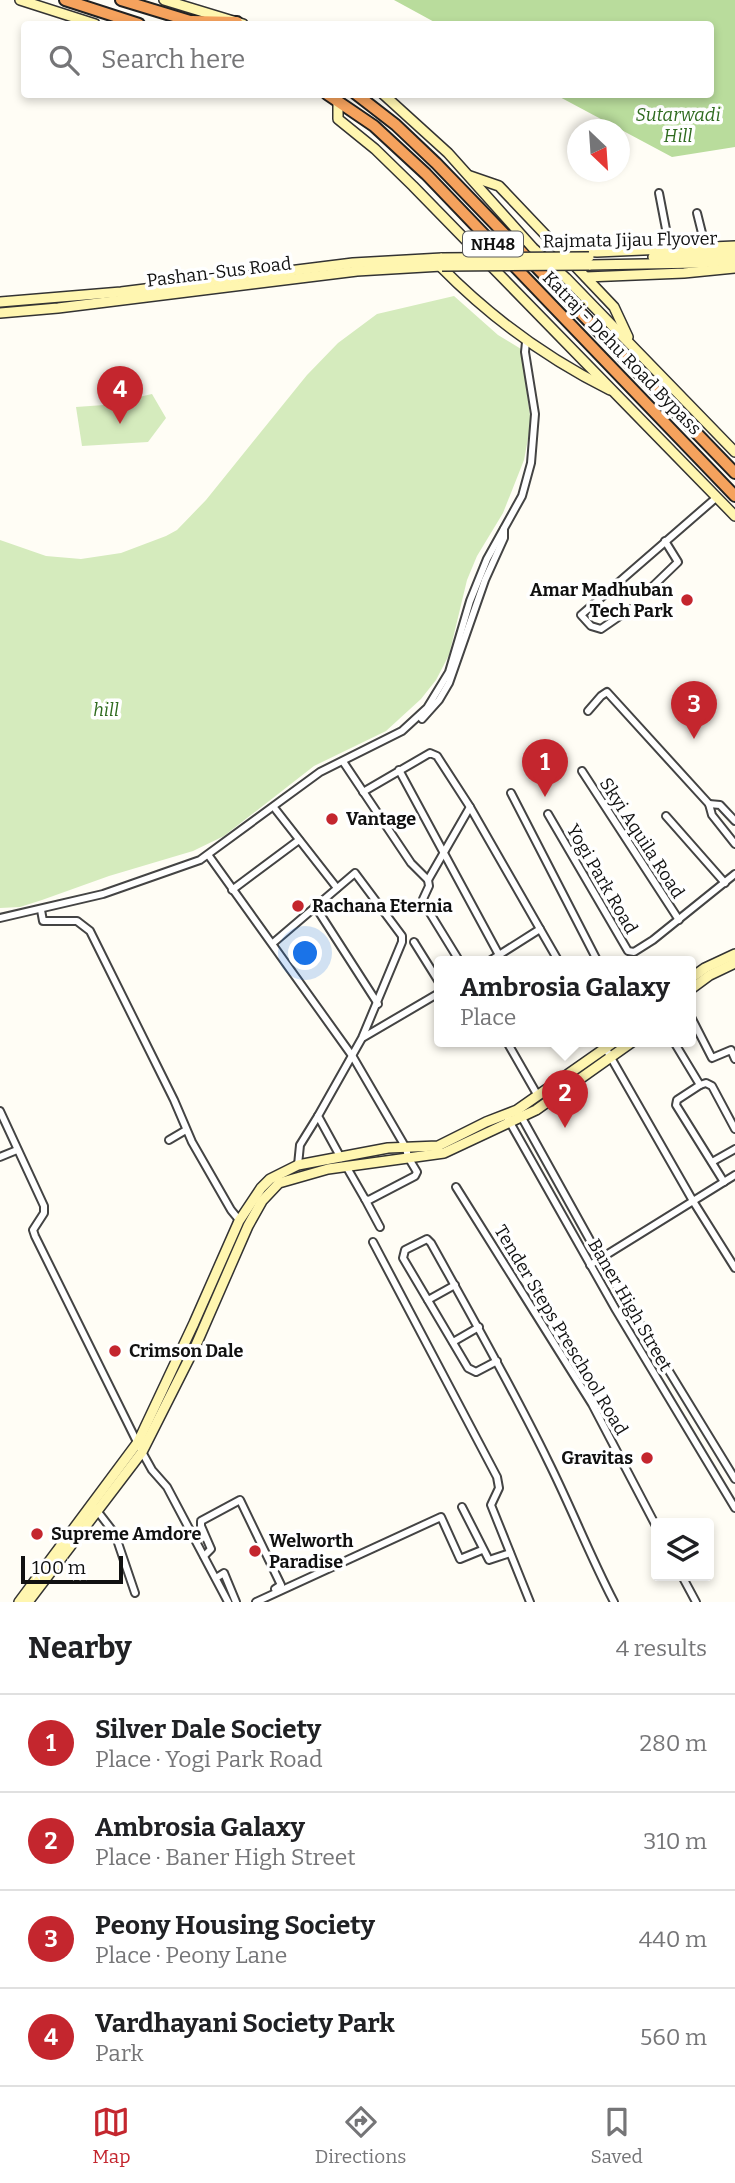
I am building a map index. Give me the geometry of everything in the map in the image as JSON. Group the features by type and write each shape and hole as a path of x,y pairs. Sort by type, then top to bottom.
{"highway":[{"path":"65,0 130,21"},
{"path":"121,0 189,21"},
{"name":"Katraj - Dehu Road Bypass","path":"332,98 400,149 735,496"},
{"name":"Katraj - Dehu Road Bypass","path":"361,98 396,125 436,163 735,473"},
{"path":"629,363 635,349"},
{"path":"634,410 644,401"}],"street":[{"path":"20,0 86,21"},
{"path":"164,0 233,21"},
{"path":"332,98 338,119 405,178 735,516"},
{"path":"387,98 448,153 533,248 735,452"},
{"path":"468,175 499,186 586,276 614,307 635,349"},
{"path":"659,193 670,250"},
{"path":"697,213 706,249"},
{"path":"561,250 591,258 735,246"},
{"name":"Rajmata Jijau Flyover","path":"441,263 735,253"},
{"name":"Rajmata Jijau Flyover","path":"591,258 701,263 735,260"},
{"name":"Pashan-Sus Road","path":"0,302 134,290 353,263 441,263"},
{"path":"441,263 452,279 526,342 617,394"},
{"name":"Pashan-Sus Road","path":"0,313 59,311 357,271 441,263"},
{"path":"586,276 684,273 735,268"},
{"path":"57,297 59,311"},
{"path":"0,918 41,910 125,887 210,855 320,772 402,731 427,708 449,672 470,601 487,559 522,496 531,463 535,414 525,352 526,342"},
{"path":"630,609 601,629 591,626 581,615 717,497"},
{"path":"210,855 216,855 325,773 400,737 427,714 449,683 485,580 504,538 504,527"},
{"path":"649,590 678,562 665,541"},
{"path":"588,711 607,692 709,804 712,815 735,844"},
{"path":"363,792 430,753 437,756 470,807 556,956"},
{"path":"344,763 411,863 428,880 429,886 423,899 425,905 456,956"},
{"path":"399,770 499,955 540,929"},
{"name":"Skyi Aquila Road","path":"582,771 679,920"},
{"path":"511,793 595,956"},
{"path":"709,804 720,805 735,821"},
{"path":"428,880 470,807"},
{"path":"276,810 337,888"},
{"name":"Yogi Park Road","path":"548,814 628,951 634,952 679,920 735,874"},
{"path":"666,816 725,883"},
{"path":"232,890 299,841"},
{"path":"210,855 232,890 273,943 353,1057 417,1172 415,1176 369,1200 365,1199"},
{"path":"273,943 355,873 402,936 378,1004 353,1057 300,1146 298,1166"},
{"path":"315,906 378,1004"},
{"path":"41,910 43,921 77,921 90,931 174,1100 186,1130 239,1221 248,1226"},
{"path":"414,942 434,974"},
{"path":"696,974 735,954"},
{"path":"696,985 735,963"},
{"path":"362,1038 434,996"},
{"path":"696,1027 712,1058 732,1050 735,1059"},
{"path":"510,1047 538,1096"},
{"path":"677,1047 700,1085"},
{"path":"520,1113 538,1096 606,1050"},
{"path":"28,1602 138,1442 239,1221 252,1199 270,1179 298,1166 407,1152 433,1156 458,1141 520,1113 606,1050"},
{"path":"606,1050 735,1268"},
{"path":"724,1182 676,1105 677,1100 700,1085 706,1083 712,1086 735,1129"},
{"path":"0,1111 44,1210 35,1223 35,1236 142,1452 152,1470 167,1487 228,1602"},
{"name":"Baner High Street","path":"520,1113 600,1260 735,1479"},
{"path":"318,1116 380,1227"},
{"name":"Baner High Street","path":"507,1118 590,1265 735,1508"},
{"path":"169,1140 186,1130"},
{"path":"712,1162 735,1149"},
{"path":"0,1157 17,1150"},
{"path":"19,1602 142,1452 196,1345 248,1226 262,1201 279,1183 343,1162"},
{"path":"590,1265 735,1176"},
{"name":"Tender Steps Preschool Road","path":"456,1187 592,1404 651,1518"},
{"path":"497,1361 476,1372 471,1371 428,1300 403,1254 405,1250 423,1240 427,1239 431,1243 479,1327 497,1361 549,1462 614,1602"},
{"path":"373,1242 497,1477 499,1488 491,1505 529,1602"},
{"path":"428,1300 455,1285"},
{"path":"453,1342 479,1327"},
{"path":"704,1456 716,1449"},
{"path":"204,1556 211,1549 201,1521 240,1500 281,1586 248,1602"},
{"path":"462,1507 489,1560 510,1552"},
{"path":"95,1508 115,1534 135,1593"},
{"path":"256,1602 441,1517 460,1559 482,1550"},
{"path":"216,1578 224,1573 236,1602"},
{"path":"685,1581 696,1602"}],"green space":[{"name":"Sutarwadi Hill","path":"394,0 735,0 735,147 672,157 630,135 630,119 601,119 562,98 714,98 714,21 432,21"},
{"name":"hill","path":"454,296 498,335 521,349 531,423 524,460 503,513 477,556 467,580 449,655 436,680 421,699 386,731 314,766 224,836 193,851 109,876 42,900 20,907 0,908 0,540 46,556 81,559 121,553 166,536 177,530 206,500 307,375 338,343 377,314"},
{"path":"152,394 166,418 148,442 82,446 76,407 104,405"}],"place":[{"name":"Vardhayani Society Park","path":"120,424"},
{"name":"Amar Madhuban Tech Park","path":"687,600"},
{"name":"Peony Housing Society","path":"694,739"},
{"name":"Silver Dale Society","path":"545,797"},
{"name":"Vantage","path":"332,819"},
{"name":"Rachana Eternia","path":"298,906"},
{"name":"Ambrosia Galaxy","path":"565,1128"},
{"name":"Crimson Dale","path":"115,1351"},
{"name":"Gravitas","path":"647,1458"},
{"name":"Supreme Amdore","path":"37,1534"},
{"name":"Welworth Paradise","path":"255,1551"}]}
